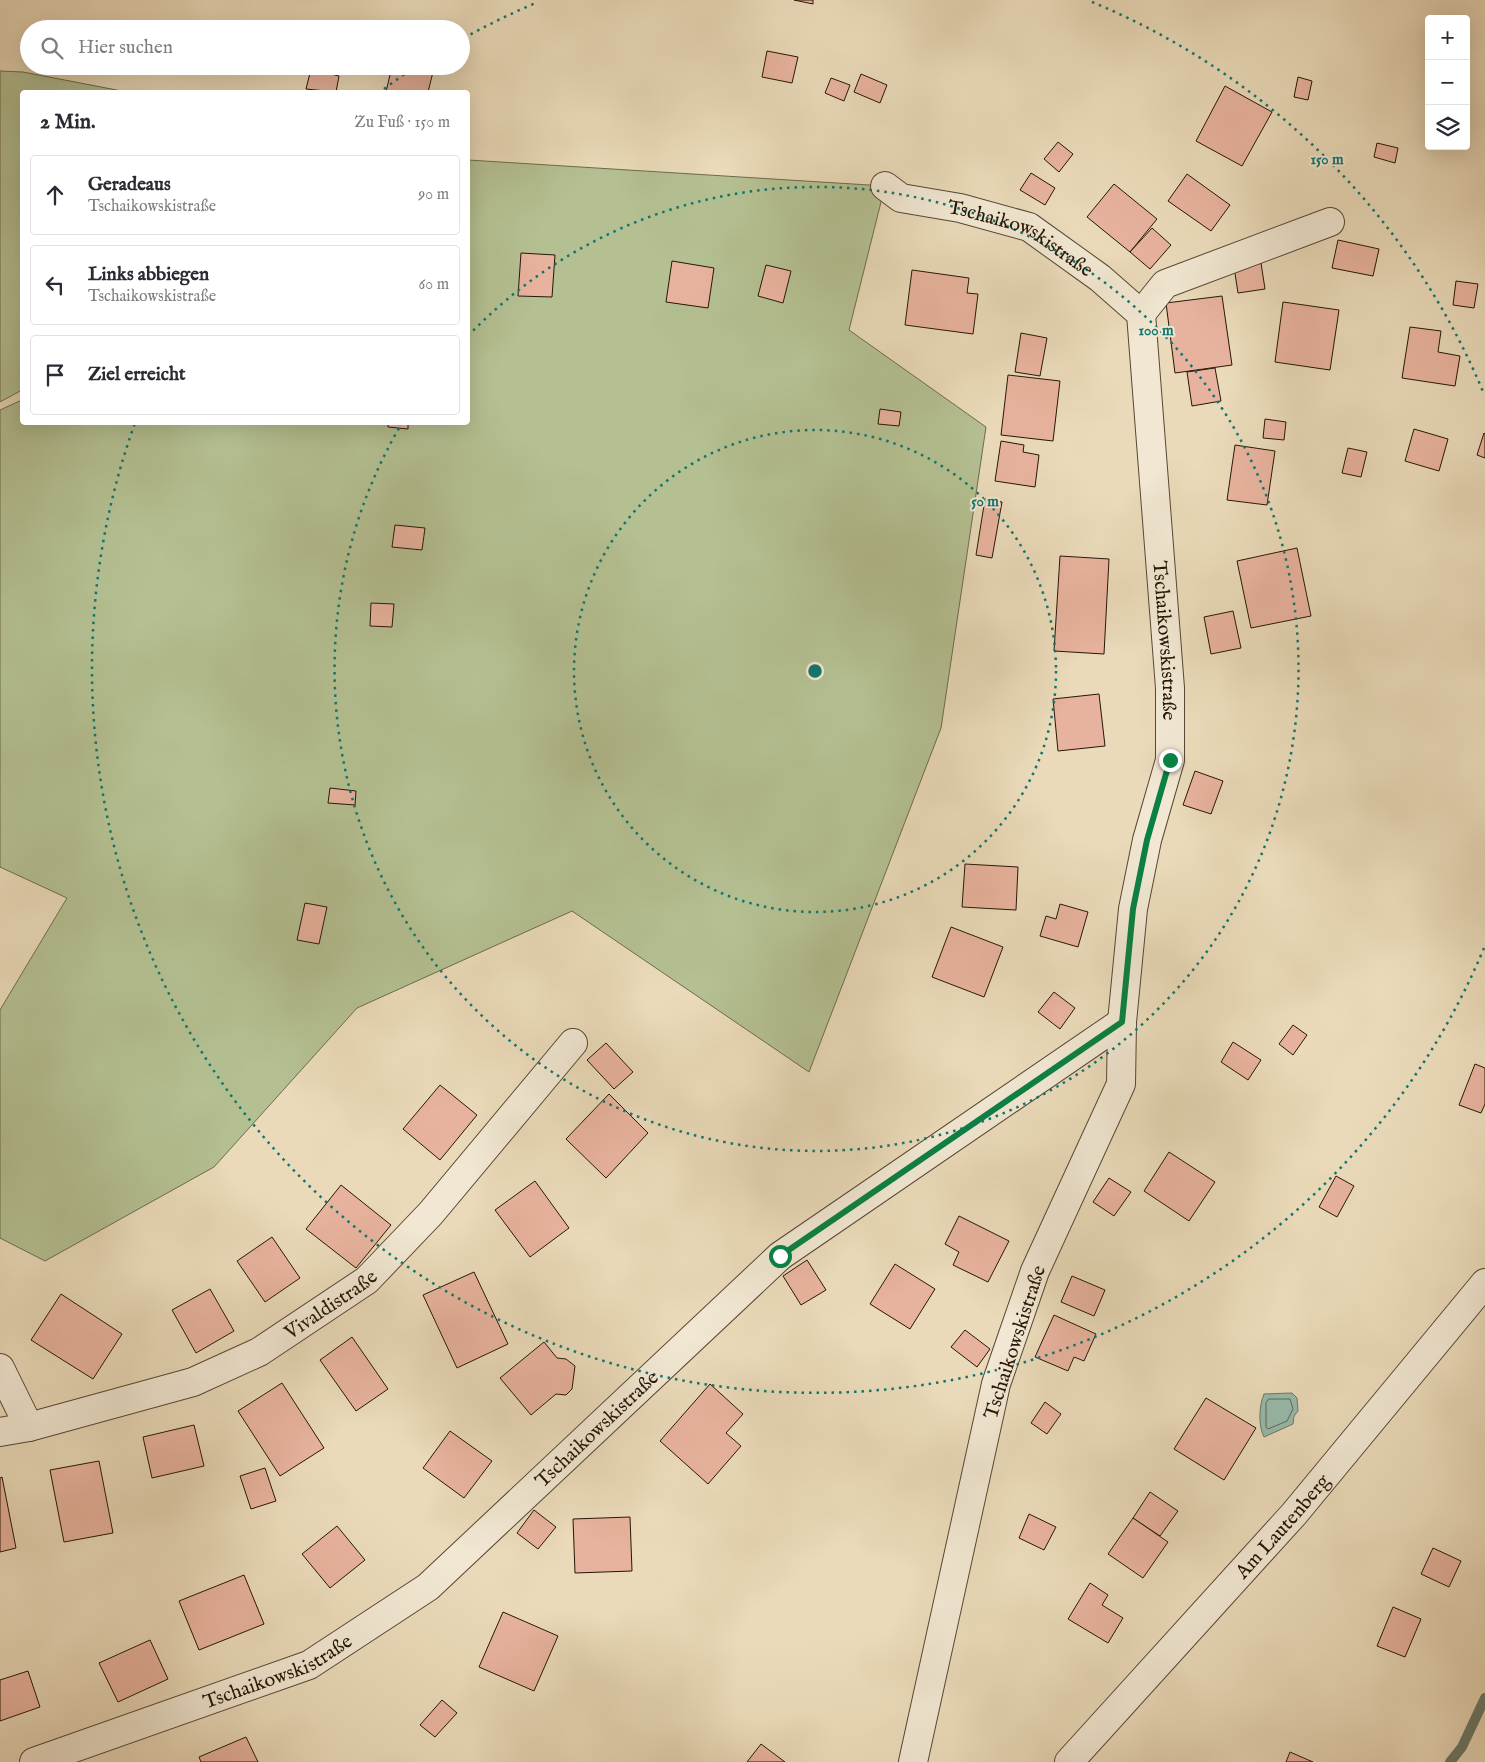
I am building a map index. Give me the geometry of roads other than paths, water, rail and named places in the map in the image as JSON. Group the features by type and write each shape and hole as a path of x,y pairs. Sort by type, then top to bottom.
{"street":[{"name":"Tschaikowskistraße","path":"885,186 901,198 960,208 1029,227 1100,278 1141,314 1170,688 1170,760 1147,840 1133,909 1122,1022 1121,1084 1035,1271 996,1384 913,1762"},
{"path":"1141,314 1165,284 1330,222"},
{"name":"Tschaikowskistraße","path":"34,1762 309,1665 428,1587 780,1256 1122,1022"},
{"name":"Vivaldistraße","path":"0,1432 29,1427 193,1382 259,1352 366,1280 431,1213 573,1043"},
{"name":"Am Lautenberg","path":"1069,1762 1294,1514 1485,1283"},
{"path":"0,1368 29,1427"}],"water":[{"path":"1292,1393 1297,1398 1298,1411 1294,1416 1293,1424 1264,1437 1260,1416 1264,1394"}],"waterway":[{"path":"1450,1762 1462,1747 1485,1698"}]}
